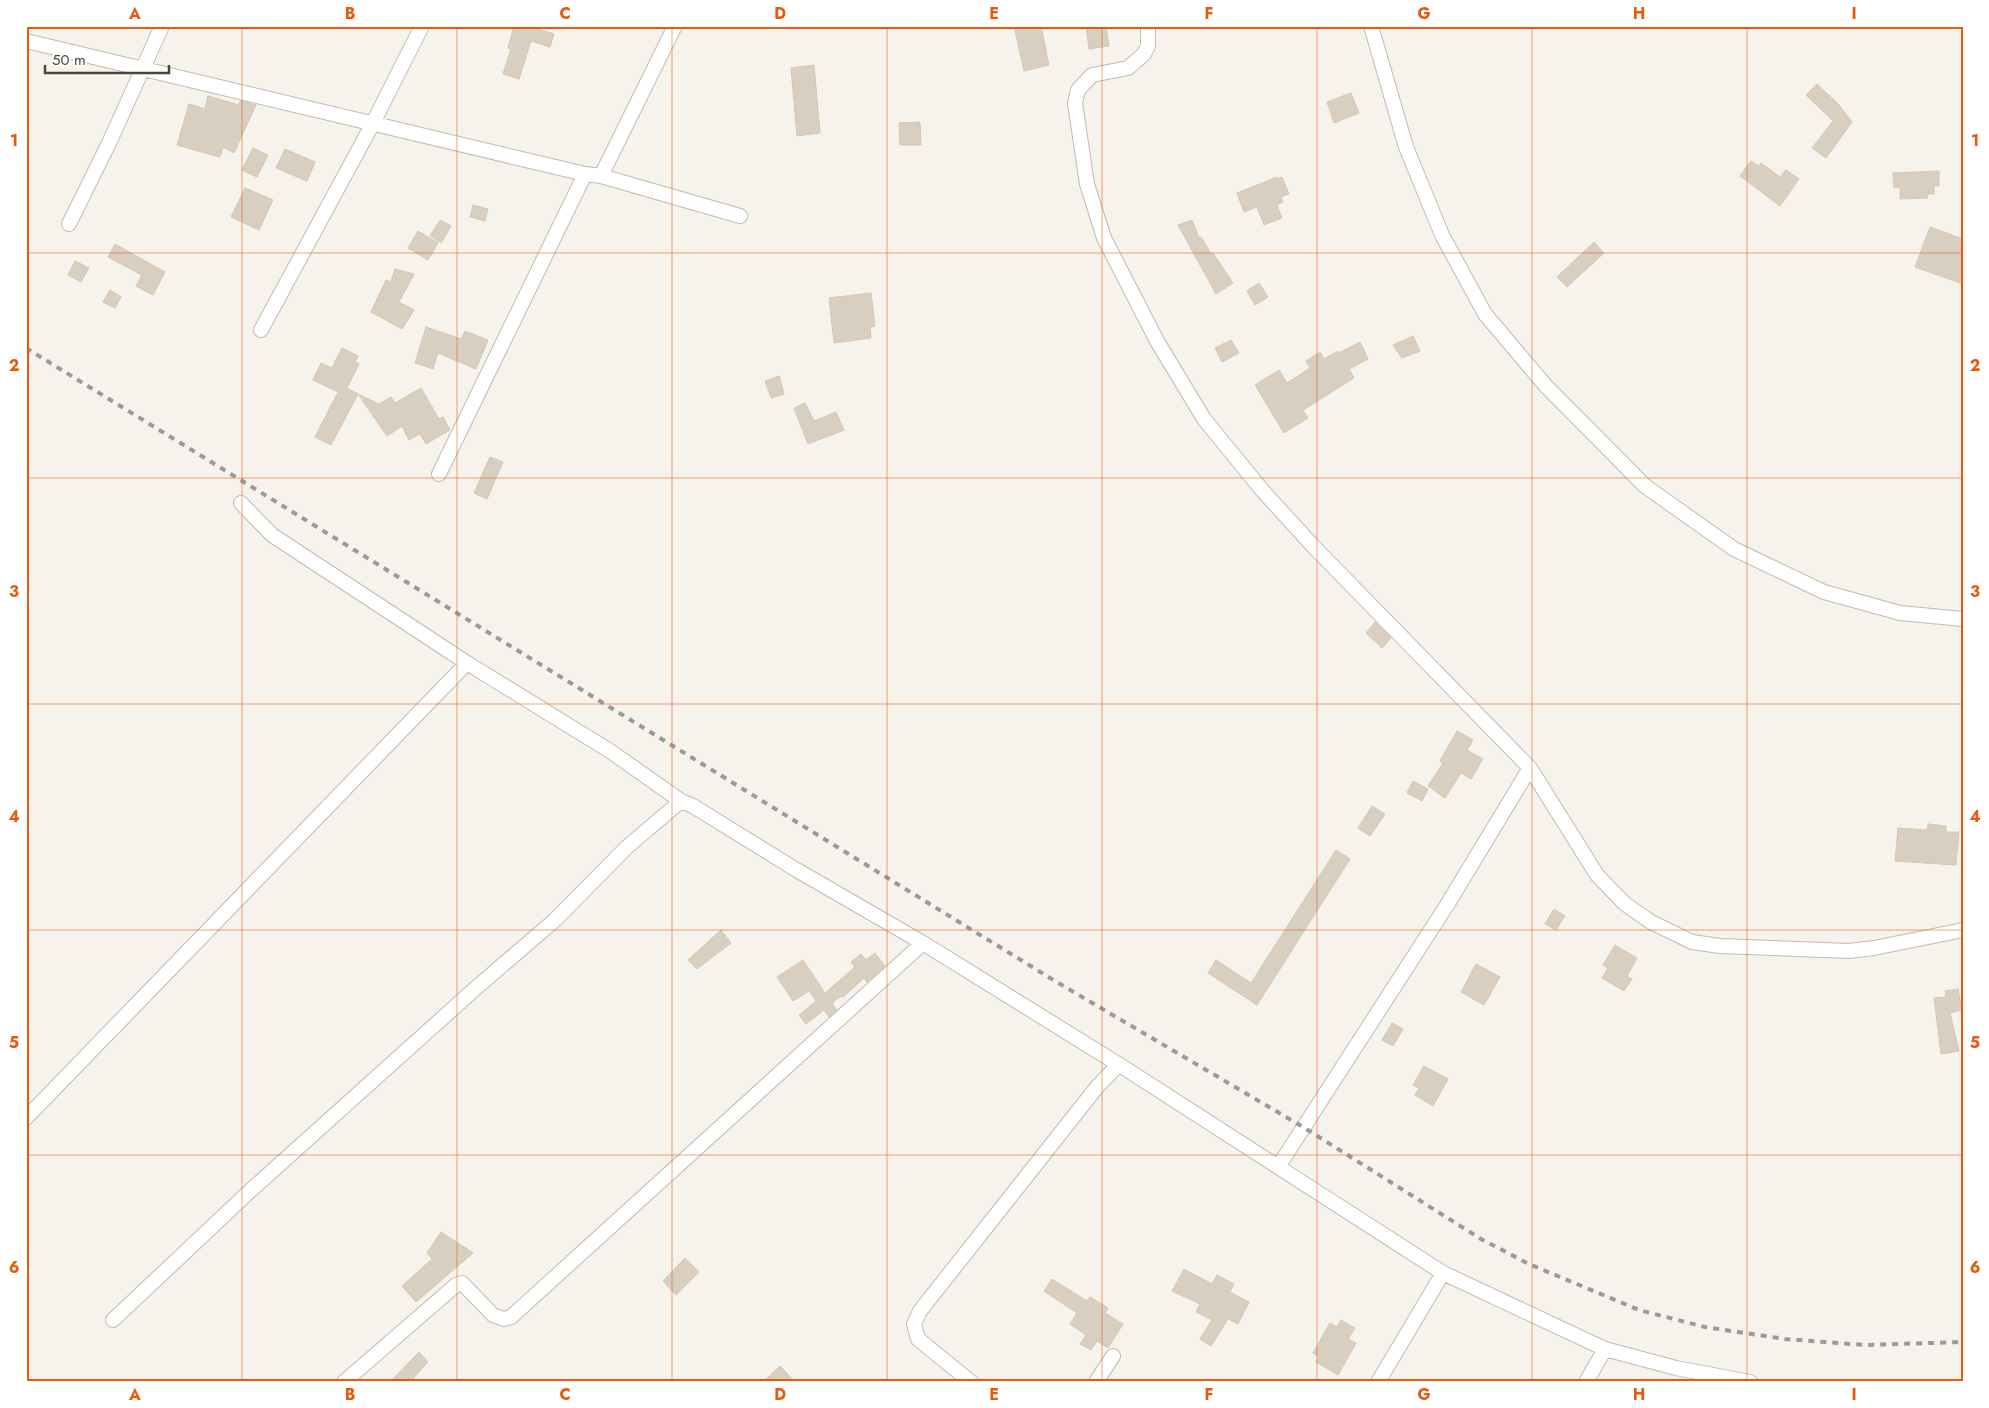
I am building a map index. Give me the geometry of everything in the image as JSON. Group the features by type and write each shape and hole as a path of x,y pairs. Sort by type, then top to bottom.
{"street":[{"path":"69,224 109,143 162,26"},
{"path":"261,330 372,125 422,26"},
{"path":"601,176 675,26"},
{"path":"1148,26 1148,46 1144,54 1128,68 1092,75 1078,90 1075,104 1087,184 1108,246 1157,341 1210,426 1262,490 1313,546 1530,768 1597,875 1625,904 1651,922 1692,942 1720,946 1849,951 1874,948 1963,930"},
{"path":"1371,26 1406,147 1442,235 1485,314 1545,385 1645,486 1734,549 1824,592 1900,613 1963,619"},
{"path":"26,41 372,125 585,174 601,176 740,216"},
{"path":"439,474 585,174"},
{"path":"241,503 272,535 467,663 610,751 681,801 693,806 795,869 923,943 1443,1273 1605,1348 1676,1368 1750,1382"},
{"path":"26,1118 467,663"},
{"path":"1278,1167 1447,905 1530,768"},
{"path":"113,1320 259,1184 477,987 555,920 626,848 681,801"},
{"path":"344,1382 456,1285 462,1283 493,1315 504,1319 511,1317 923,943"},
{"path":"971,1382 918,1339 914,1324 920,1311 1098,1087 1118,1065"},
{"path":"1378,1382 1443,1273"},
{"path":"1586,1382 1605,1348"},
{"path":"1096,1382 1113,1356"}],"building":[{"path":"514,26 538,26 538,29 554,34 550,47 531,41 519,79 503,74 511,49 508,48"},
{"path":"1014,26 1041,26 1049,65 1024,71"},
{"path":"1086,26 1106,26 1109,46 1089,49"},
{"path":"814,65 820,133 797,136 791,68"},
{"path":"1817,84 1838,104 1852,122 1826,158 1812,148 1833,121 1806,95"},
{"path":"1351,93 1359,113 1334,123 1327,102"},
{"path":"208,96 239,105 240,101 256,105 234,153 223,147 220,157 177,145 189,104 205,109"},
{"path":"920,122 921,145 900,145 899,123"},
{"path":"253,148 268,155 257,177 242,170"},
{"path":"285,149 315,162 307,181 276,168"},
{"path":"1751,161 1759,166 1761,163 1780,177 1786,170 1799,179 1780,206 1740,176"},
{"path":"1939,171 1939,186 1934,186 1934,194 1927,194 1928,198 1900,199 1900,187 1894,188 1893,173"},
{"path":"1277,177 1277,179 1282,177 1289,194 1281,197 1283,202 1277,205 1282,218 1264,225 1257,207 1244,212 1237,193"},
{"path":"245,188 273,200 259,230 231,217"},
{"path":"473,205 488,209 485,221 470,217"},
{"path":"440,220 451,226 441,243 430,236"},
{"path":"1192,220 1199,238 1201,237 1233,283 1216,294 1178,225"},
{"path":"1930,227 1963,239 1963,284 1915,267"},
{"path":"418,231 438,243 428,260 408,248"},
{"path":"1594,242 1604,253 1567,287 1557,277"},
{"path":"115,244 165,272 153,295 136,286 142,275 108,257"},
{"path":"75,261 89,268 81,282 68,275"},
{"path":"395,269 414,274 399,302 414,310 402,329 371,312 386,280 391,282"},
{"path":"1259,283 1268,297 1255,305 1247,291"},
{"path":"110,290 121,297 115,308 103,302"},
{"path":"871,293 875,326 870,327 871,338 834,343 829,298"},
{"path":"426,327 461,339 465,331 488,340 476,369 438,353 433,369 415,363"},
{"path":"1413,336 1420,351 1402,358 1393,345"},
{"path":"1231,340 1239,353 1222,362 1215,348"},
{"path":"1360,342 1368,359 1349,369 1354,378 1303,410 1308,418 1284,433 1255,385 1279,370 1287,383 1310,368 1306,361 1320,352 1324,359"},
{"path":"342,348 358,356 355,362 359,364 347,388 358,394 331,445 315,437 338,392 313,380 321,363 332,368"},
{"path":"779,376 784,394 771,398 765,381"},
{"path":"421,388 439,419 443,417 450,430 426,444 420,434 409,440 402,426 387,436 358,394 379,404 391,397 395,403"},
{"path":"805,403 814,421 836,412 844,430 808,444 794,408"},
{"path":"490,457 503,462 487,499 474,493"},
{"path":"1375,622 1391,638 1382,648 1366,633"},
{"path":"1457,731 1473,740 1467,750 1483,759 1471,779 1461,773 1445,798 1428,786 1443,763 1440,761"},
{"path":"1413,781 1428,789 1422,801 1407,793"},
{"path":"1372,806 1385,814 1370,836 1358,828"},
{"path":"1928,824 1946,826 1946,832 1959,832 1956,865 1895,861 1898,828 1927,830"},
{"path":"1336,850 1350,859 1257,1005 1208,973 1216,960 1251,983"},
{"path":"1554,909 1565,916 1556,930 1545,924"},
{"path":"721,930 731,943 697,969 688,960"},
{"path":"1615,945 1637,958 1627,976 1632,979 1624,991 1602,978 1608,968 1603,965"},
{"path":"875,953 885,966 867,982 864,978 843,997 841,996 832,1003 837,1010 829,1017 824,1010 806,1024 799,1015 816,1001 809,991 793,1001 777,977 803,960 825,993 855,967 851,962 861,954 866,960"},
{"path":"1476,964 1500,977 1484,1005 1461,992"},
{"path":"1958,989 1962,1010 1950,1013 1959,1051 1941,1054 1934,998 1946,997 1945,991"},
{"path":"1392,1023 1403,1029 1393,1046 1382,1040"},
{"path":"1424,1066 1448,1079 1433,1106 1415,1095 1419,1088 1413,1085"},
{"path":"441,1232 473,1253 416,1302 402,1286 432,1259 427,1253"},
{"path":"685,1258 699,1272 676,1295 663,1281"},
{"path":"1184,1269 1212,1284 1217,1275 1234,1284 1230,1292 1249,1302 1238,1324 1228,1319 1211,1346 1200,1339 1212,1320 1196,1312 1200,1304 1172,1291"},
{"path":"1052,1279 1087,1301 1090,1297 1108,1308 1105,1313 1123,1324 1108,1348 1097,1341 1091,1350 1080,1344 1086,1335 1070,1324 1077,1313 1044,1291"},
{"path":"1341,1320 1355,1328 1348,1339 1356,1343 1338,1375 1316,1362 1319,1357 1313,1353 1330,1323 1337,1327"},
{"path":"419,1352 428,1362 410,1382 390,1382"},
{"path":"780,1366 795,1382 763,1382"}],"railway":[{"path":"26,348 1055,981 1303,1127 1481,1239 1529,1264 1639,1310 1705,1327 1785,1339 1865,1345 1963,1342"}]}
